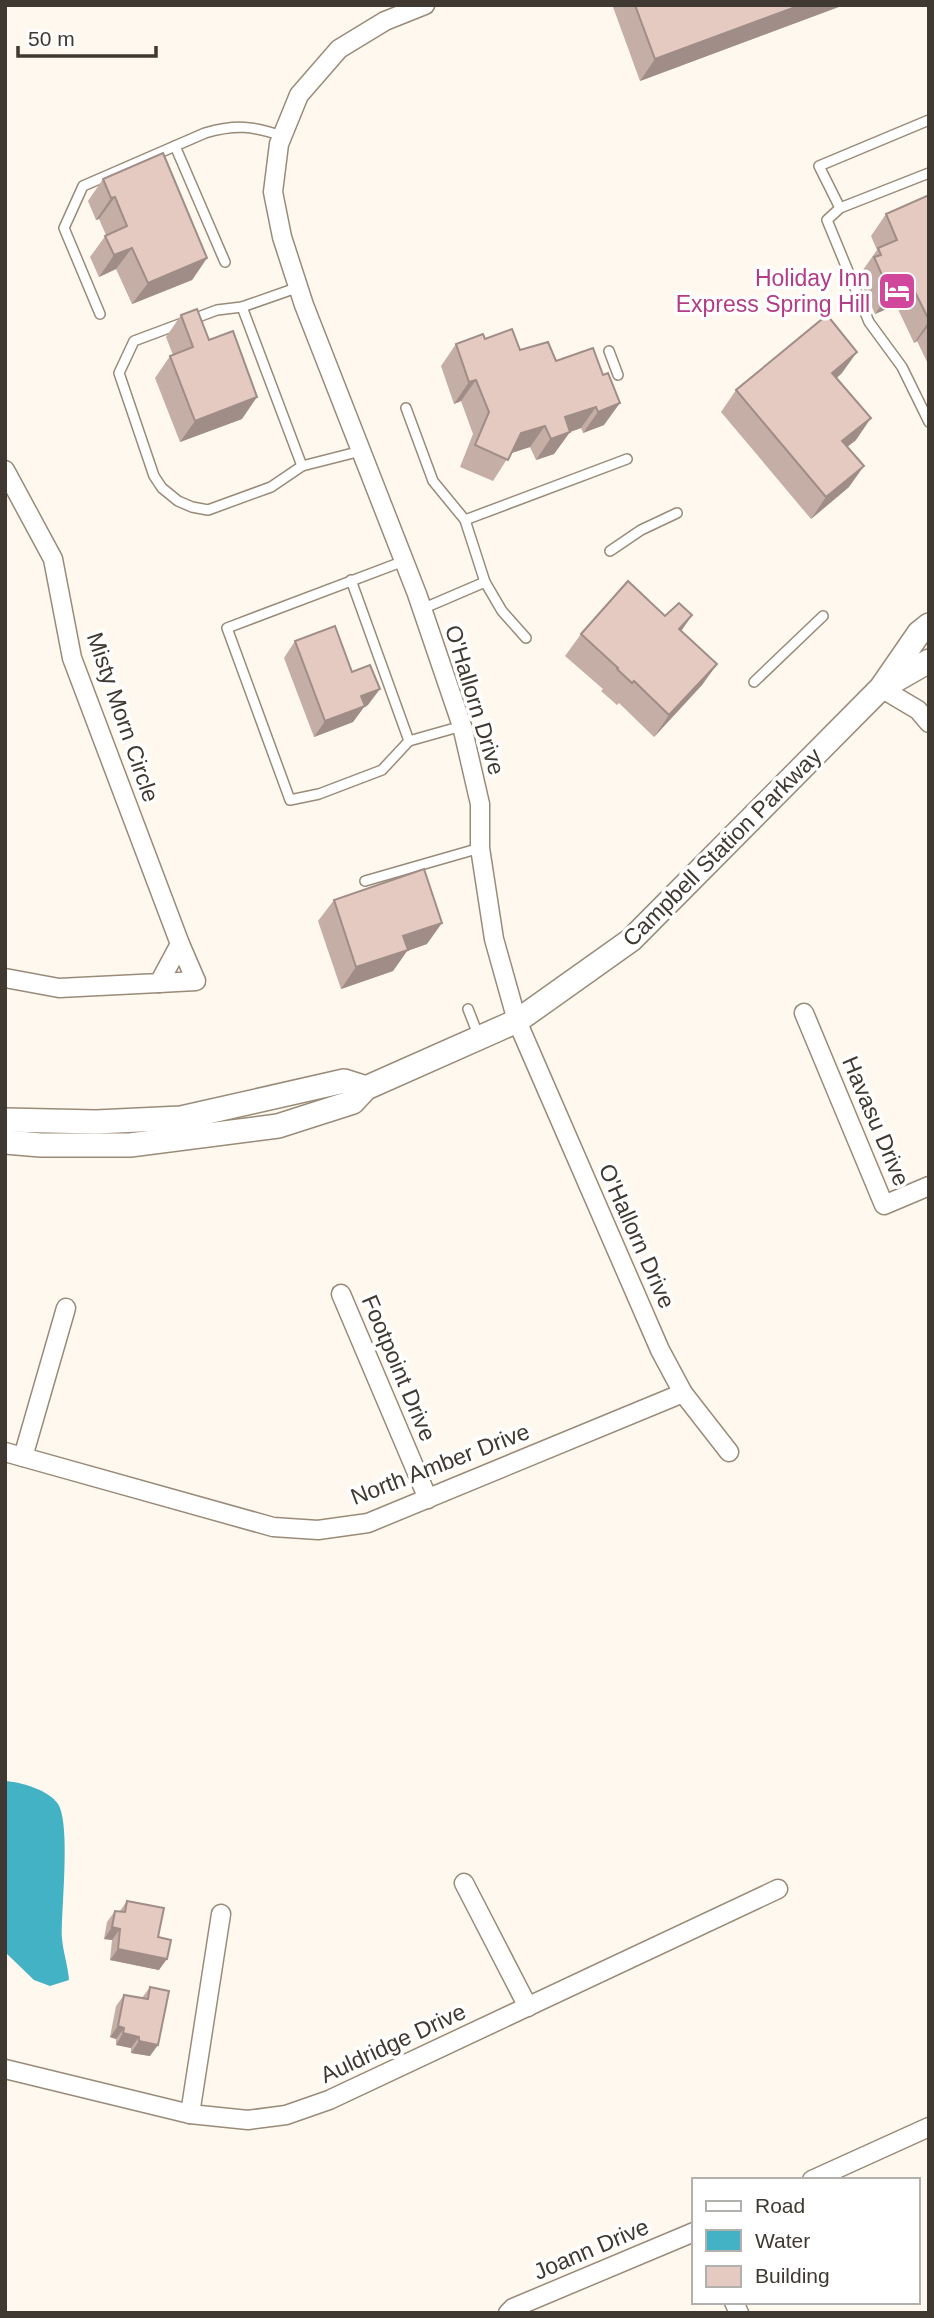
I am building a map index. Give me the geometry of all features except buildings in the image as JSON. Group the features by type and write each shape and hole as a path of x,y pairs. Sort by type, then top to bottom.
{"street":[{"name":"O'Hallorn Drive","path":"425,5 386,21 339,49 299,95 278,144 273,192 282,237 422,609 462,726 480,804 480,848 494,939 517,1021 660,1350 683,1393 729,1452"},
{"name":"Misty Morn Circle","path":"5,470 52,559 72,658 196,981 59,988 5,978"},
{"name":"Campbell Station Parkway","path":"5,1143 130,1145 278,1126 353,1102 366,1087 517,1021 631,940 881,688 919,633 929,625"},
{"name":"Campbell Station Parkway","path":"881,688 929,661"},
{"path":"881,688 918,710 929,723"},
{"path":"159,983 180,944"},
{"name":"Havasu Drive","path":"804,1013 884,1205 929,1186"},
{"name":"Campbell Station Parkway","path":"5,1120 96,1122 181,1118 344,1081 366,1087"},
{"name":"Footpoint Drive","path":"341,1294 428,1499"},
{"path":"23,1457 66,1308"},
{"name":"North Amber Drive","path":"5,1452 273,1527 317,1530 368,1523 683,1393"},
{"path":"464,1883 528,2007"},
{"name":"Auldridge Drive","path":"5,2069 190,2114 248,2120 286,2115 329,2100 778,1889"},
{"path":"190,2114 221,1914"},
{"path":"816,2178 929,2127"},
{"name":"Joann Drive","path":"508,2313 513,2308 692,2233"}],"lane":[{"path":"840,208 819,166 929,120"},
{"path":"100,314 64,228 83,186 225,127 243,126 282,136"},
{"path":"175,146 225,262"},
{"path":"929,173 840,208 827,220 869,322 902,367 929,422"},
{"path":"299,287 242,307 217,310 134,341 118,373 154,476 162,488 178,501 208,510 271,487 302,466 361,451"},
{"path":"242,307 302,466"},
{"path":"609,351 618,375"},
{"path":"406,408 433,481 465,520 485,582 502,611 526,638"},
{"path":"465,520 627,459"},
{"path":"610,551 641,530 677,513"},
{"path":"404,561 227,628 290,800 319,794 382,770 410,741 462,726"},
{"path":"351,580 410,741"},
{"path":"422,609 485,582"},
{"path":"754,682 823,616"},
{"path":"365,881 480,848"},
{"path":"468,1009 479,1038"}],"water":[{"path":"5,1781 26,1785 48,1795 58,1804 62,1814 65,1848 62,1938 69,1980 50,1986 34,1980 5,1952"}],"place":[{"name":"Holiday Inn Express Spring Hill","path":"897,291"}]}
